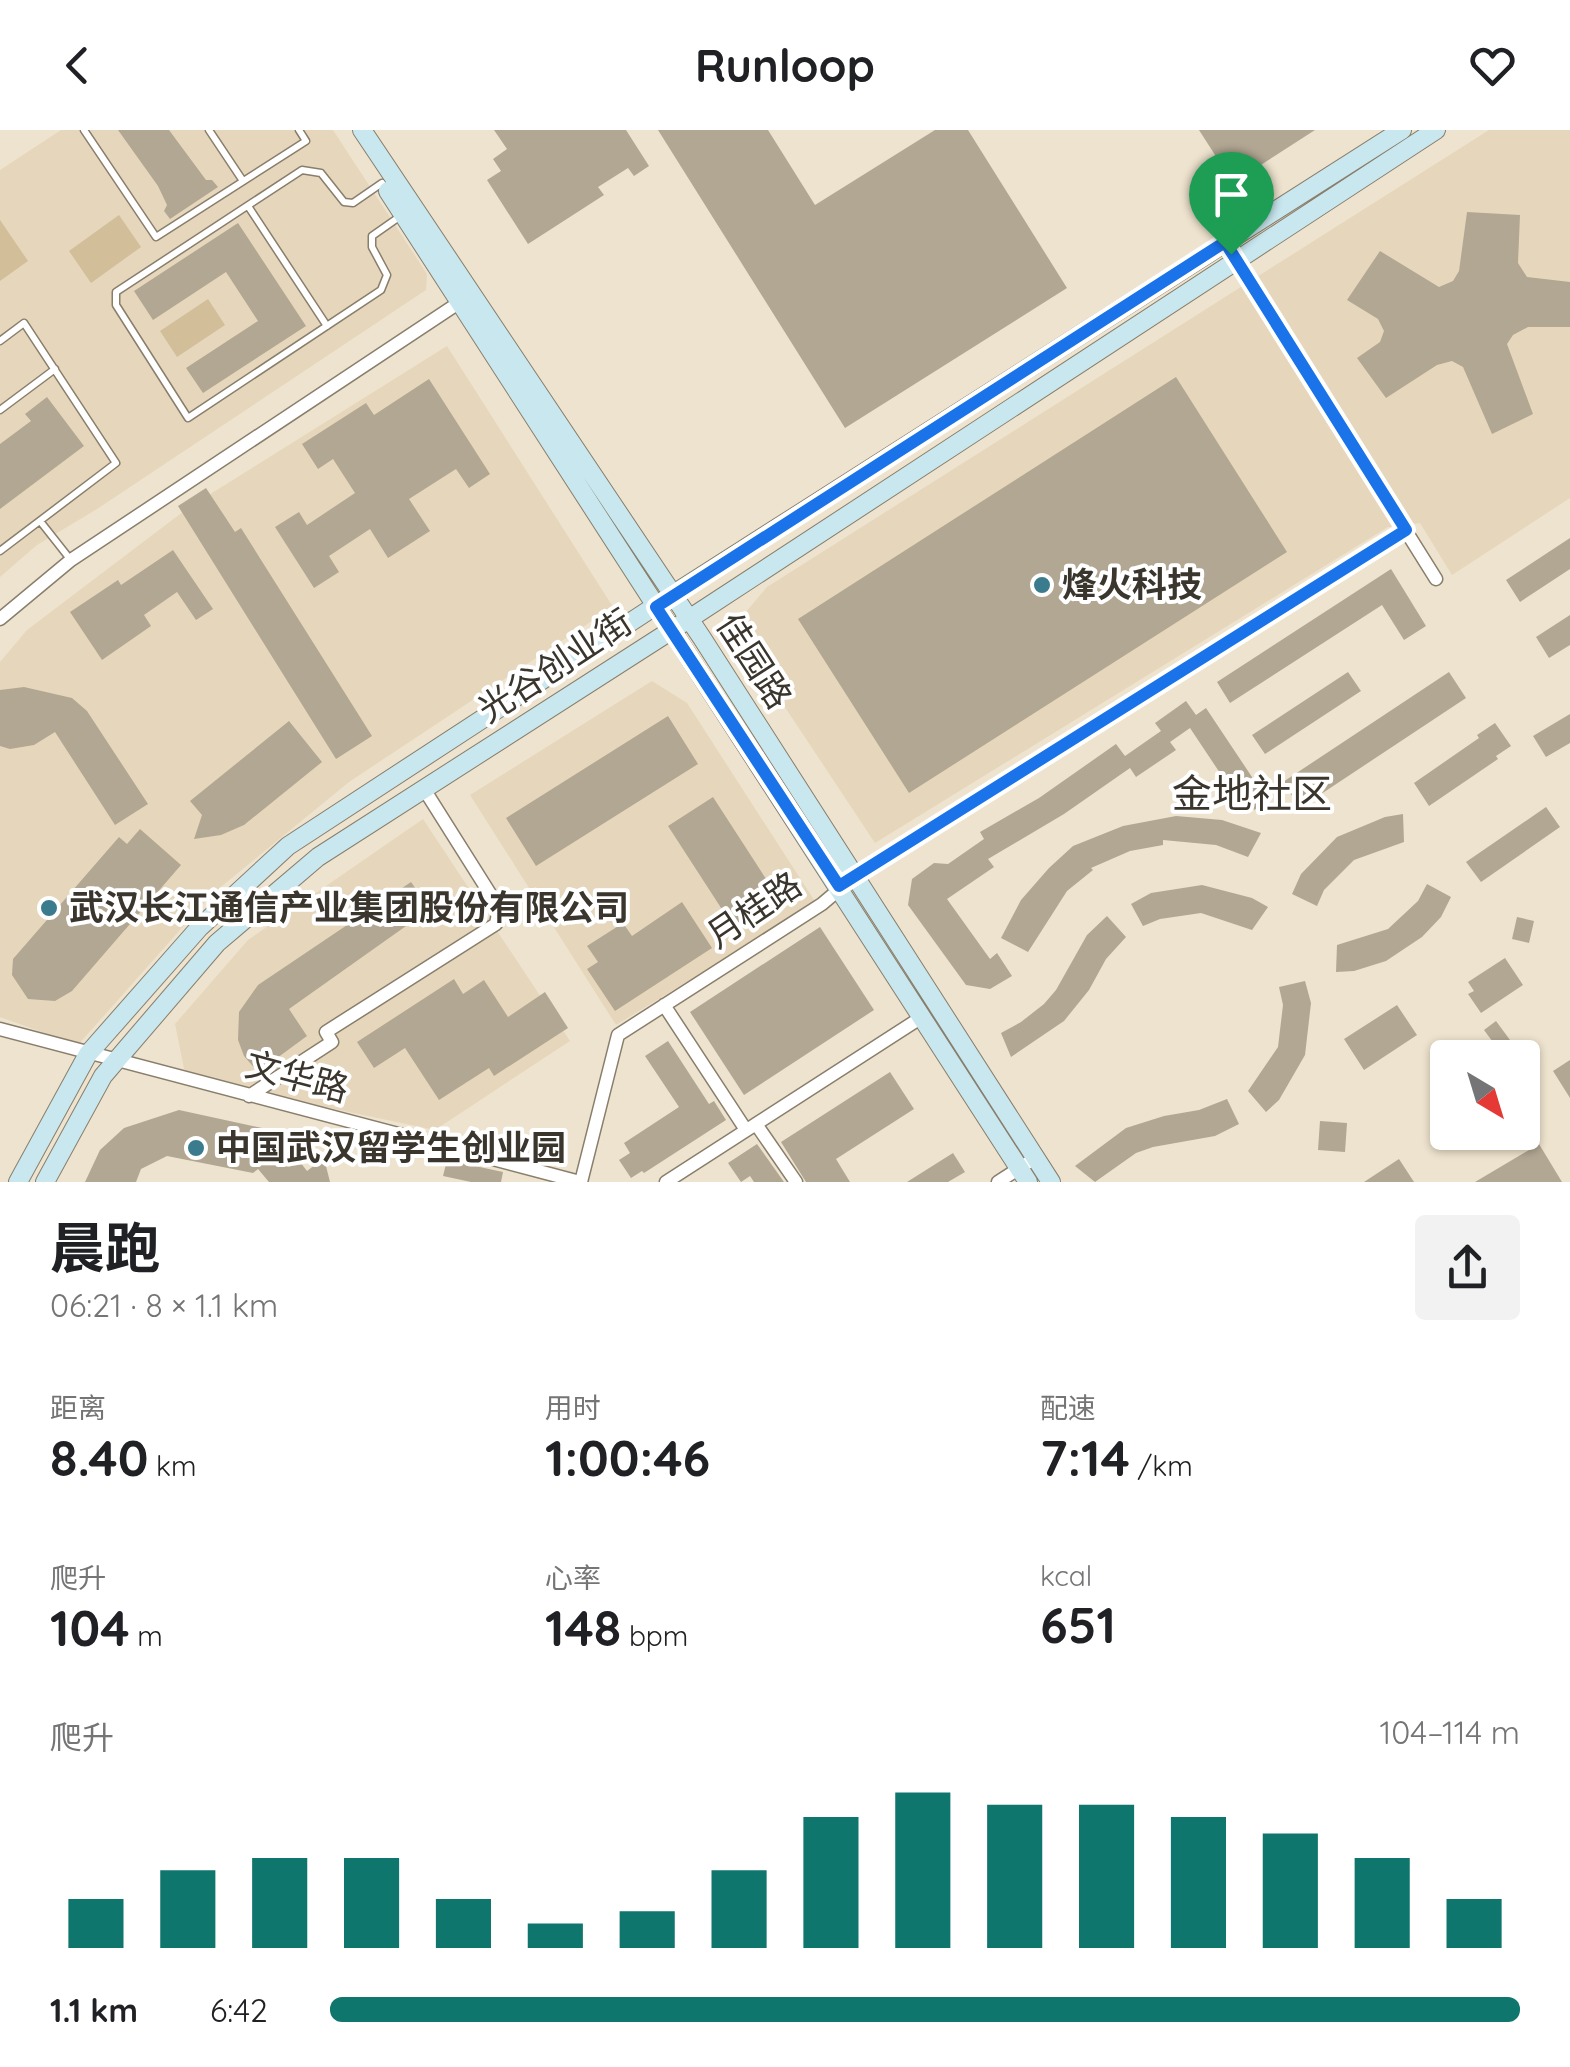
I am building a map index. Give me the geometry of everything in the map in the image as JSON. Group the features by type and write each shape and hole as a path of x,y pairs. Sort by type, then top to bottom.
{"main road":[{"name":"佳园路","path":"348,130 656,607 847,881 922,1017 1027,1169 1051,1182"},
{"name":"佳园路","path":"362,130 689,619 1027,1169"},
{"name":"光谷创业街","path":"18,1182 88,1054 199,928 288,846 672,594 1402,130"},
{"name":"光谷创业街","path":"45,1182 103,1076 217,943 318,857 672,631 1436,130"}],"street":[{"path":"1225,242 1436,579"},
{"path":"0,619 71,560 460,302"},
{"name":"月桂路","path":"580,1182 618,1035 822,904 847,881 1406,530"},
{"path":"249,1096 332,1042 326,1032 496,924 499,908 424,790"},
{"path":"664,1005 751,1127 796,1182"},
{"path":"666,1182 922,1017"},
{"name":"文华路","path":"0,1029 580,1182"},
{"path":"998,1182 1027,1169"}],"lane":[{"path":"84,130 156,238 306,141 299,130"},
{"path":"210,130 243,182"},
{"path":"382,183 353,203 344,202 322,172 302,170 116,292 116,305 188,418 382,290 387,275 372,247 372,236 403,214"},
{"path":"248,206 327,326"},
{"path":"0,342 24,323 116,462 0,551"},
{"path":"0,410 55,369"},
{"path":"40,521 71,560"}],"shaded area":[{"path":"61,130 333,130 427,274 426,290 37,545 0,577 0,170"},
{"path":"1489,130 1570,130 1570,498 1452,575 1420,523 1388,527 875,843 749,653 746,612 767,587"},
{"path":"119,215 141,247 91,283 69,251"},
{"path":"0,220 28,261 0,281"},
{"path":"208,299 225,325 177,357 160,331"},
{"path":"447,346 613,607 349,782 211,895 78,1045 0,1017 0,662 27,630 188,508"},
{"path":"652,681 687,703 816,903 616,1025 470,795"},
{"path":"423,819 570,1041 435,1130 186,1078 175,1024 248,940"}],"building":[{"path":"118,130 169,130 206,180 212,180 218,187 170,219 158,186"},
{"path":"494,130 626,130 649,166 634,176 628,168 598,187 604,195 528,244 487,180 501,171 493,159 507,149"},
{"path":"658,130 768,130 815,205 935,130 968,130 1067,288 845,428"},
{"path":"1199,130 1315,130 1233,183"},
{"path":"1467,212 1520,215 1518,263 1527,277 1570,282 1570,327 1528,327 1513,335 1507,344 1533,414 1492,434 1463,367 1452,361 1437,365 1386,398 1357,358 1380,342 1384,331 1378,319 1347,300 1380,251 1439,287 1453,281 1459,271"},
{"path":"238,223 306,326 203,393 186,368 258,321 226,272 153,320 134,291"},
{"name":"烽火科技","path":"1176,377 1287,552 909,793 798,619"},
{"path":"429,379 490,474 469,488 456,469 409,499 430,531 388,558 370,529 329,556 339,572 314,588 275,527 299,512 307,525 355,493 333,459 318,469 302,444 366,403 374,415"},
{"path":"47,397 84,446 0,509 0,444 31,421 25,414"},
{"path":"206,488 235,532 241,528 372,736 336,759 178,506"},
{"path":"1570,538 1570,569 1520,602 1506,580"},
{"path":"173,550 213,609 196,620 177,592 144,615 151,626 102,660 70,612 118,580 121,585"},
{"path":"1391,569 1426,626 1404,640 1382,605 1230,703 1217,682"},
{"path":"1570,615 1570,645 1549,658 1536,637"},
{"path":"1348,672 1361,691 1265,754 1252,735"},
{"path":"1449,672 1466,698 1300,808 1283,782"},
{"path":"24,687 72,698 87,711 148,804 115,825 55,732 34,745 10,749 0,746 0,690"},
{"path":"1186,701 1196,715 1206,708 1268,801 1254,810 1251,805 1244,809 1190,728 1170,742 1176,750 1136,777 1130,768 1064,814 988,859 994,867 947,899 990,959 997,953 1012,976 990,989 966,985 908,905 912,879 934,863 948,864 984,839 980,832 1039,798 1116,744 1125,756 1161,731 1155,723"},
{"path":"1570,714 1570,743 1546,757 1533,736"},
{"path":"668,716 698,764 536,866 506,818"},
{"path":"289,721 322,762 244,825 221,835 194,839 202,815 190,801"},
{"path":"1495,723 1511,746 1429,806 1414,783"},
{"path":"713,797 781,902 736,931 668,826"},
{"path":"1546,807 1560,827 1481,882 1466,862"},
{"path":"1403,814 1404,842 1354,860 1324,890 1317,906 1292,894 1301,874 1337,837 1385,817"},
{"path":"1176,816 1222,820 1261,833 1248,857 1216,845 1163,840 1163,845 1130,851 1091,868 1067,891 1028,952 1001,938 1021,900 1073,846 1123,826"},
{"path":"140,829 181,865 72,991 55,1001 28,999 12,975 13,959 119,837 127,844"},
{"path":"411,882 430,909 289,1009 307,1036 258,1072 244,1056 238,1040 239,1012 258,985"},
{"path":"1427,884 1451,897 1441,917 1422,937 1386,961 1336,972 1337,945 1388,929 1418,901"},
{"path":"1202,885 1252,898 1268,907 1252,930 1201,913 1160,919 1143,926 1131,904 1151,893"},
{"path":"682,902 712,948 615,1011 587,969 598,962 587,946 623,923 632,936"},
{"path":"1107,916 1126,937 1106,959 1089,990 1064,1021 1011,1057 1001,1033 1044,1004 1087,935"},
{"path":"1517,917 1534,921 1529,943 1512,939"},
{"path":"820,927 874,1010 744,1095 690,1012"},
{"path":"1505,958 1523,985 1481,1013 1468,994 1474,991 1468,982"},
{"path":"454,979 463,994 484,980 508,1017 545,992 568,1028 494,1076 489,1068 439,1100 405,1048 374,1068 357,1042"},
{"path":"1305,981 1311,1003 1305,1055 1279,1100 1266,1112 1248,1091 1278,1047 1283,1005 1279,987"},
{"path":"1397,1005 1417,1035 1364,1070 1344,1039"},
{"path":"1496,1021 1510,1040 1491,1040 1484,1030"},
{"path":"668,1041 709,1104 714,1101 726,1120 631,1178 619,1160 630,1153 624,1143 679,1107 645,1056"},
{"path":"1570,1060 1570,1098 1553,1071"},
{"path":"890,1072 914,1109 836,1159 850,1182 806,1182 781,1142"},
{"path":"1227,1099 1239,1124 1215,1136 1136,1153 1095,1182 1075,1166 1126,1128"},
{"name":"中国武汉留学生创业园","path":"179,1110 299,1136 287,1145 307,1171 324,1158 330,1182 269,1182 258,1169 253,1173 167,1156 141,1169 136,1182 85,1182 100,1150 124,1128"},
{"path":"1320,1121 1347,1123 1345,1152 1318,1150"},
{"path":"757,1144 784,1182 754,1182 750,1176 741,1182 728,1163"},
{"path":"1540,1146 1562,1182 1475,1182 1529,1150 1540,1150"},
{"path":"953,1153 965,1172 948,1182 907,1182"},
{"path":"1399,1159 1414,1182 1364,1182"},
{"path":"447,1160 503,1172 501,1182 471,1182 443,1176"}],"place":[{"name":"烽火科技","path":"1042,585"},
{"name":"武汉长江通信产业集团股份有限公司","path":"49,908"},
{"name":"中国武汉留学生创业园","path":"196,1148"}],"district":[{"name":"金地社区","path":"1252,794"}],"route":[{"path":"1225,242 1231,254 1406,530 839,886 656,607 1225,242"}]}
